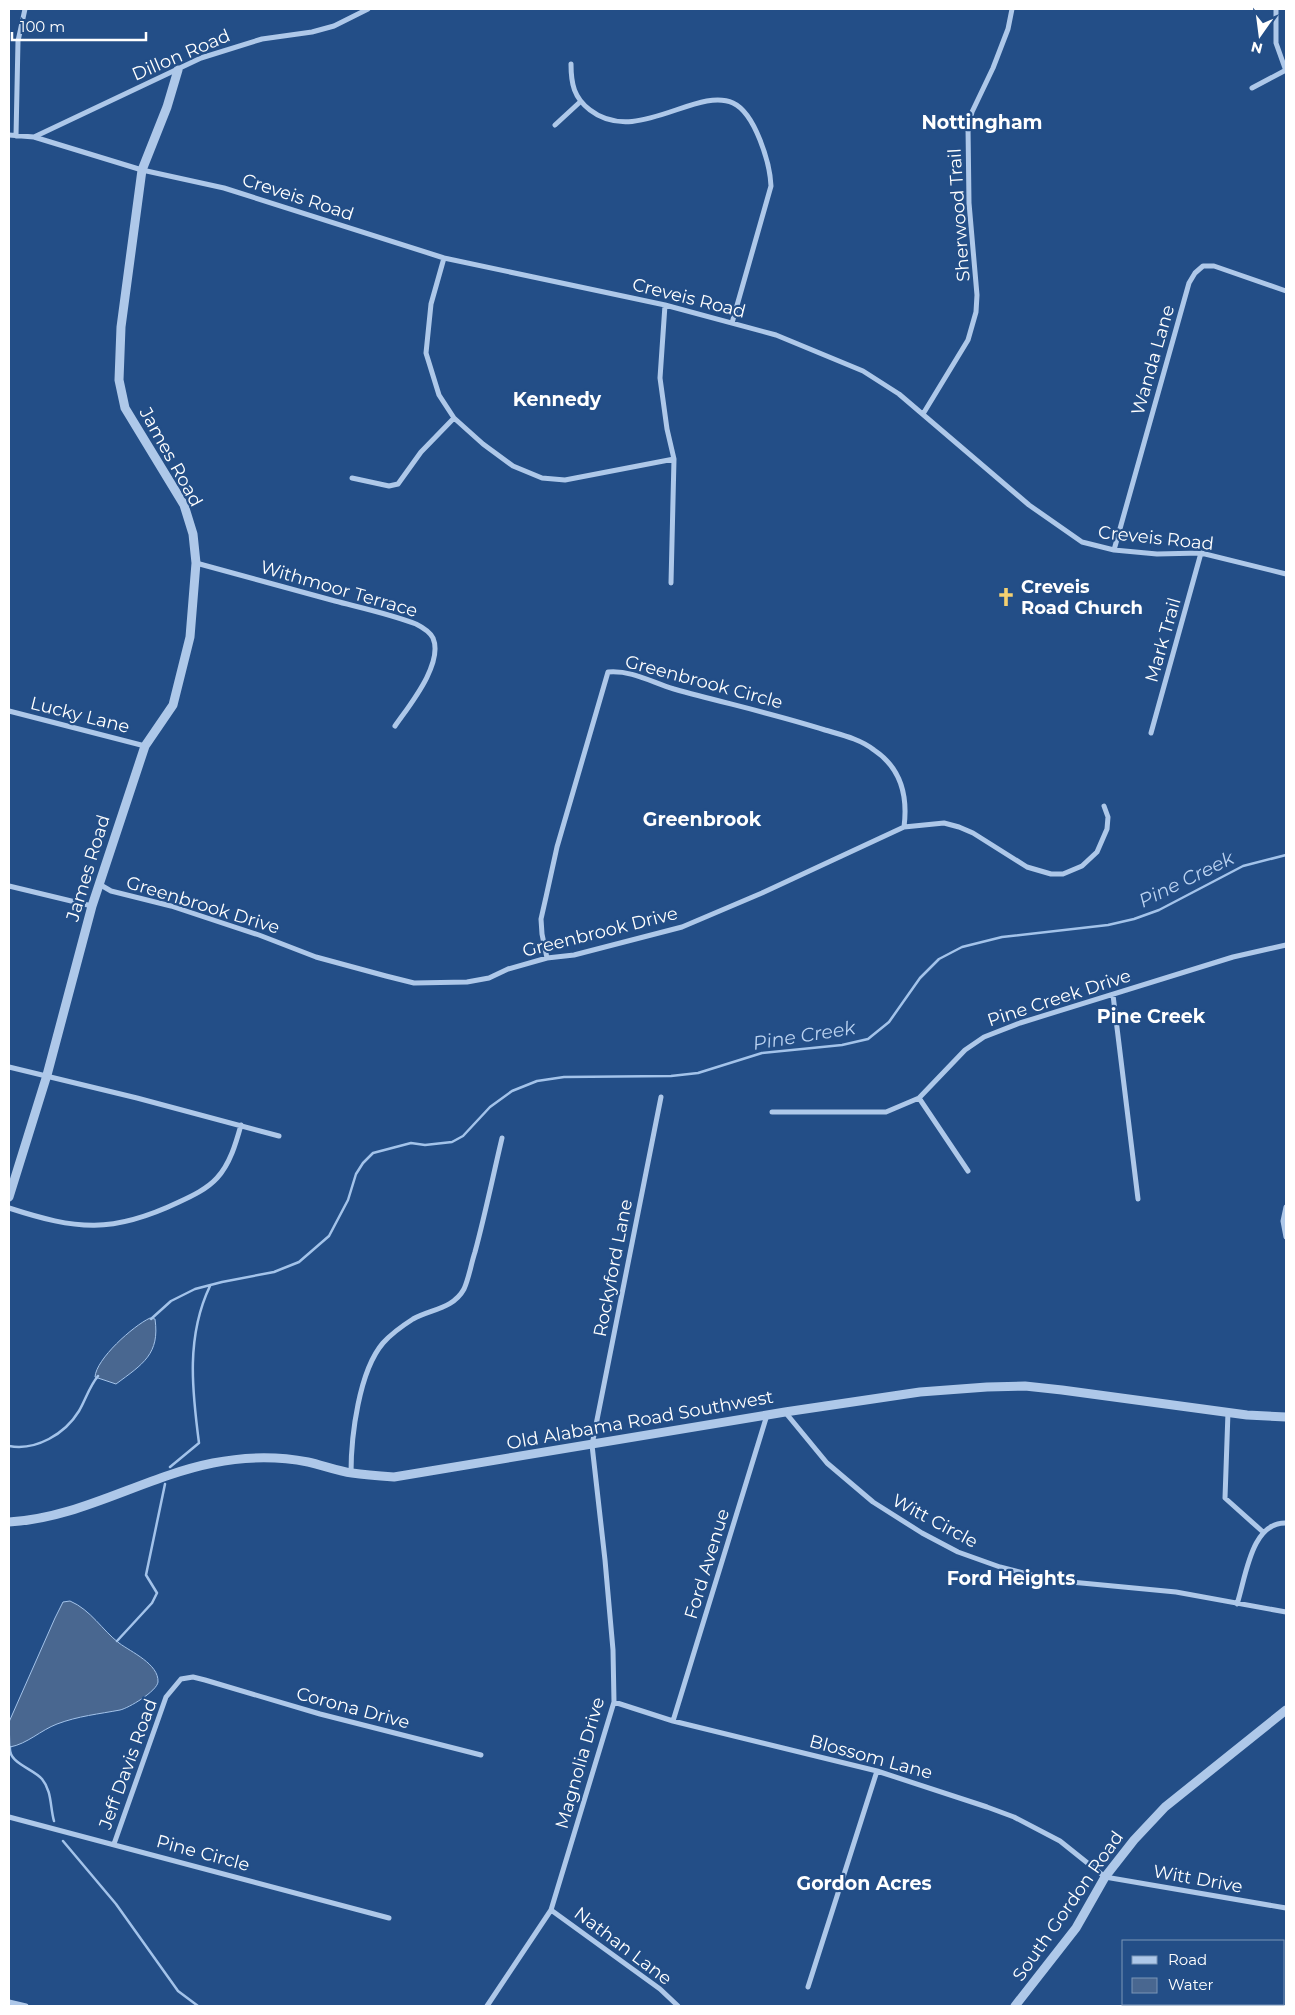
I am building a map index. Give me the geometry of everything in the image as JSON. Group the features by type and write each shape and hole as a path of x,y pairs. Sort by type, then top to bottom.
{"street":[{"path":"16,136 18,41 24,9"},
{"name":"Dillon Road","path":"9,135 34,137 201,58 262,39 312,32 334,26 368,9"},
{"name":"Sherwood Trail","path":"923,414 968,340 976,312 977,296 969,203 968,127 972,112 993,68 1008,29 1012,9"},
{"path":"1252,88 1286,71 1276,43 1276,9"},
{"path":"571,64 571,84 580,102 594,114 611,120 634,122 716,100 733,103 748,115 770,168 771,186 732,323"},
{"name":"James Road","path":"9,1197 47,1075 99,884 145,746 164,720 177,691 190,637 196,563 193,534 184,505 126,408 118,380 121,327 142,170 167,107 178,70"},
{"path":"555,125 580,102"},
{"name":"Creveis Road","path":"34,137 142,170 224,188 444,258 665,305 776,334 863,371 899,394 968,455 1058,528 1082,542 1114,550 1157,554 1201,554 1286,574"},
{"path":"444,258 431,304 426,353 439,395 454,418 482,444 513,466 542,478 565,480 674,459"},
{"name":"Wanda Lane","path":"1114,550 1189,283 1195,273 1203,266 1214,266 1286,291"},
{"path":"665,305 660,378 667,430 674,459 671,584"},
{"path":"352,478 389,486 398,484 421,452 454,418"},
{"name":"Mark Trail","path":"1151,733 1201,554"},
{"name":"Withmoor Terrace","path":"196,563 377,612 417,625 427,631 433,638 434,645 431,665 421,691 395,726"},
{"name":"Greenbrook Circle","path":"547,958 542,927 546,897 557,847 608,672 626,671 674,689 804,723 858,740 884,758 901,781 906,805 904,827"},
{"name":"Lucky Lane","path":"9,711 145,746"},
{"name":"Greenbrook Drive","path":"99,884 111,891 164,904 259,935 316,957 414,983 442,984 489,978 508,969 547,958 574,954 682,927 762,893 904,827 944,823 959,827 973,833 1027,867 1046,873 1063,874 1082,866 1097,852 1106,829 1108,817 1104,806"},
{"path":"9,886 92,906"},
{"name":"Pine Creek Drive","path":"772,1112 886,1112 919,1098 965,1050 984,1037 1233,958 1286,945"},
{"path":"1113,995 1138,1199"},
{"path":"9,1067 47,1075 280,1136"},
{"name":"Rockyford Lane","path":"592,1445 661,1097"},
{"path":"919,1098 968,1171"},
{"path":"9,1208 51,1222 98,1227 129,1222 190,1197 218,1177 231,1154 241,1126"},
{"path":"351,1473 352,1442 358,1406 374,1357 383,1343 396,1330 415,1318 446,1307 456,1300 463,1289 477,1244 502,1138"},
{"path":"1286,1207 1284,1221 1286,1236"},
{"name":"Old Alabama Road Southwest","path":"9,1522 31,1521 68,1512 159,1478 214,1463 250,1458 279,1458 306,1462 351,1473 394,1477 785,1412 920,1392 1025,1386 1228,1412 1286,1417"},
{"name":"Witt Circle","path":"785,1412 827,1463 873,1502 922,1533 958,1552 1000,1567 1035,1576 1071,1582 1176,1592 1286,1612"},
{"path":"1228,1412 1225,1498 1262,1532"},
{"name":"Ford Avenue","path":"673,1721 767,1415"},
{"name":"Magnolia Drive","path":"487,2006 551,1910 614,1702 613,1650 592,1445"},
{"path":"1237,1604 1257,1539 1262,1532 1280,1523 1286,1523"},
{"name":"Jeff Davis Road","path":"114,1844 159,1712 169,1692 181,1679 186,1677 220,1685"},
{"name":"Corona Drive","path":"220,1685 320,1714 481,1755"},
{"name":"Blossom Lane","path":"614,1702 673,1721 877,1770 1014,1817 1060,1841 1105,1877"},
{"name":"South Gordon Road","path":"1015,2006 1076,1928 1105,1877 1134,1840 1166,1807 1286,1710"},
{"path":"808,1987 877,1770"},
{"name":"Pine Circle","path":"9,1817 389,1918"},
{"name":"Witt Drive","path":"1105,1877 1286,1908"},
{"name":"Nathan Lane","path":"551,1910 660,1989 678,2006"},
{"path":"9,2002 26,2006"}],"water":[{"path":"150,1318 155,1319 155,1341 152,1350 142,1364 116,1384 95,1377 102,1361 116,1344 134,1328"},
{"path":"70,1601 90,1615 119,1643 149,1664 157,1676 158,1682 148,1694 124,1709 65,1721 22,1743 10,1747 9,1722 63,1602"}],"waterway":[{"name":"Pine Creek","path":"151,1319 171,1301 195,1289 274,1272 299,1262 329,1236 348,1200 356,1174 373,1153 411,1143 425,1145 452,1142 463,1136 490,1107 512,1091 537,1081 564,1077 671,1076 698,1073 762,1053 842,1045 868,1039 889,1022 920,978 939,959 962,947 1002,937 1108,925 1134,919 1159,910 1243,866 1286,855"},
{"path":"170,1467 199,1443 194,1403 194,1344 202,1305 210,1286"},
{"path":"9,1446 29,1446 58,1434 79,1411 98,1376"},
{"path":"117,1641 152,1603 157,1593 146,1575 165,1484"},
{"path":"10,1747 10,1753 13,1757 38,1775 45,1784 49,1794 54,1821"},
{"path":"63,1841 116,1904 178,1991 198,2006"}],"place":[{"name":"Creveis Road Church","path":"1006,597"}],"district":[{"name":"Nottingham","path":"982,122"},
{"name":"Kennedy","path":"557,399"},
{"name":"Greenbrook","path":"702,819"},
{"name":"Pine Creek","path":"1151,1016"},
{"name":"Ford Heights","path":"1011,1578"},
{"name":"Gordon Acres","path":"864,1883"}]}
